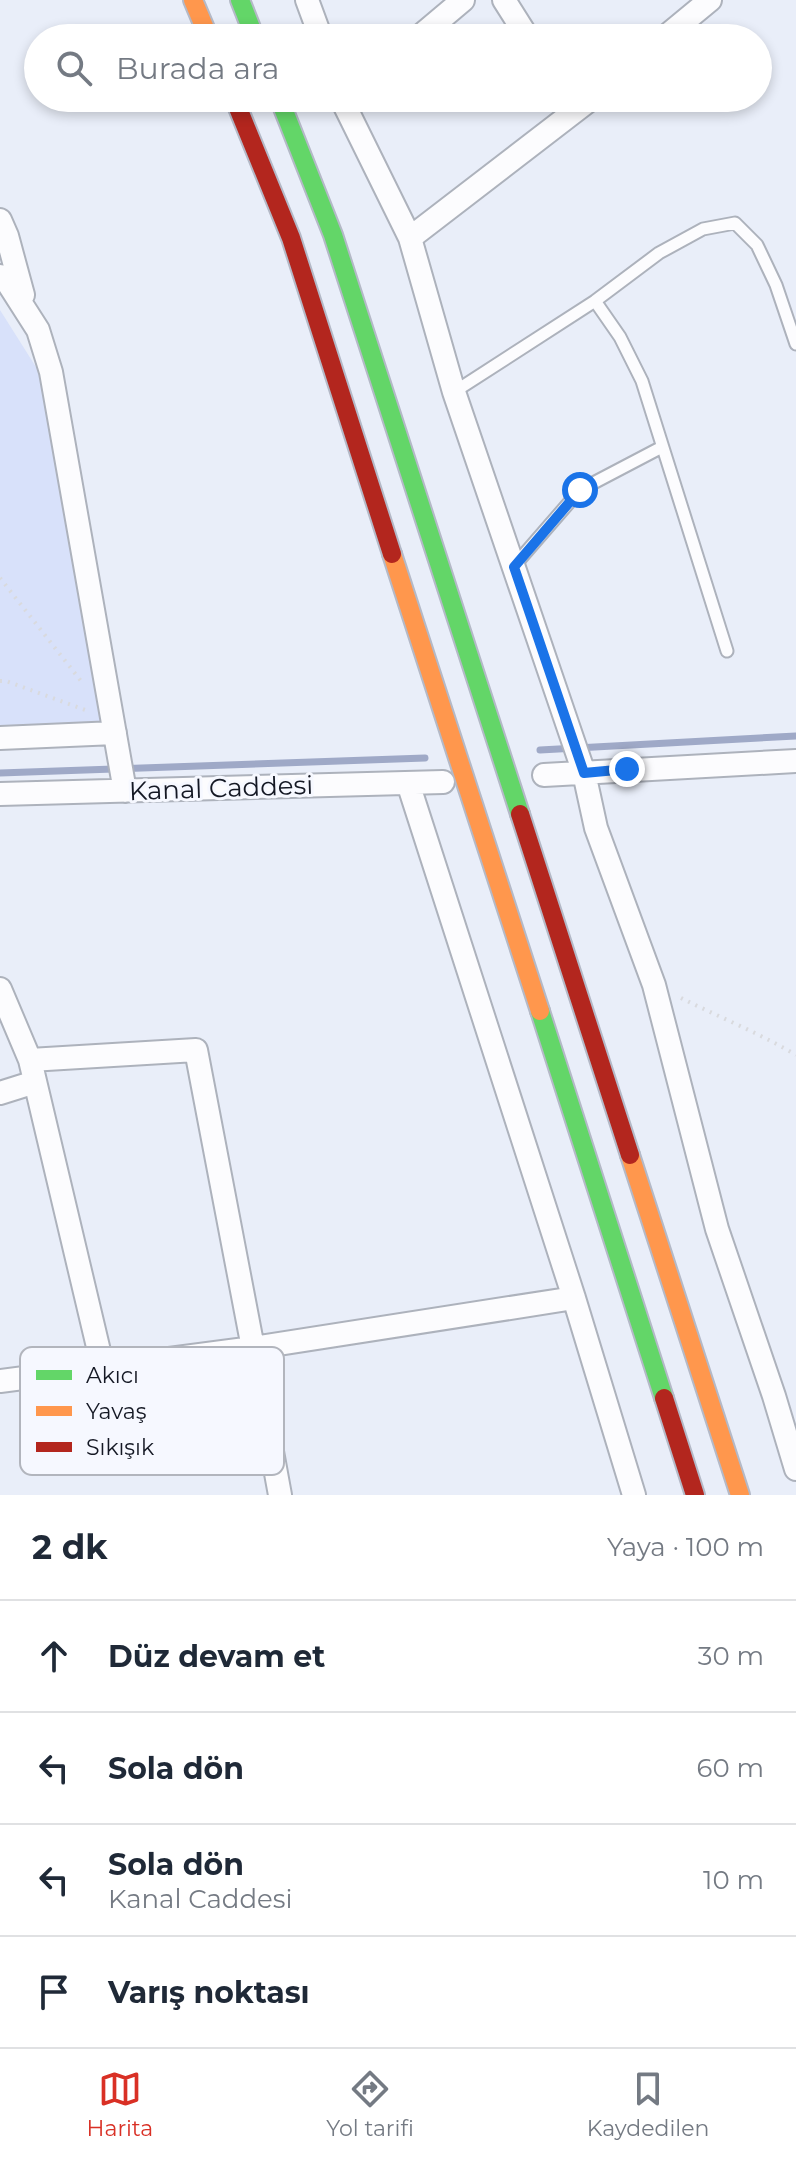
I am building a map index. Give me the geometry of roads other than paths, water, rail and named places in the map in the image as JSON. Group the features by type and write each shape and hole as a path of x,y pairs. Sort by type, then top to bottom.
{"highway":[{"path":"193,0 203,24"},
{"path":"240,0 249,24"},
{"path":"240,112 291,238 695,1495"},
{"path":"285,112 333,235 740,1495"}],"street":[{"path":"307,0 316,24"},
{"path":"435,24 463,0"},
{"path":"504,0 519,24"},
{"path":"681,24 710,0"},
{"path":"349,112 410,238 454,392 584,773 596,828 654,985 717,1229 796,1469"},
{"path":"410,238 562,112"},
{"path":"0,220 29,316"},
{"path":"0,276 6,280 38,330 51,372 123,781"},
{"path":"0,738 114,731"},
{"path":"544,775 796,761"},
{"name":"Kanal Caddesi","path":"0,794 123,781 443,782"},
{"path":"408,783 574,1298 634,1495"},
{"path":"0,989 33,1071 98,1347"},
{"path":"0,1093 33,1071 196,1050 253,1347"},
{"path":"259,1347 574,1298"},
{"path":"0,1381 20,1378"},
{"path":"276,1475 280,1495"}],"lane":[{"path":"454,392 595,301 659,253 703,229 735,223 757,245 776,285 796,344"},
{"path":"595,301 620,337 642,381 727,651"},
{"path":"514,567 580,490 662,447"}],"waterway":[{"path":"540,750 796,736"},
{"path":"0,773 425,758"}]}
